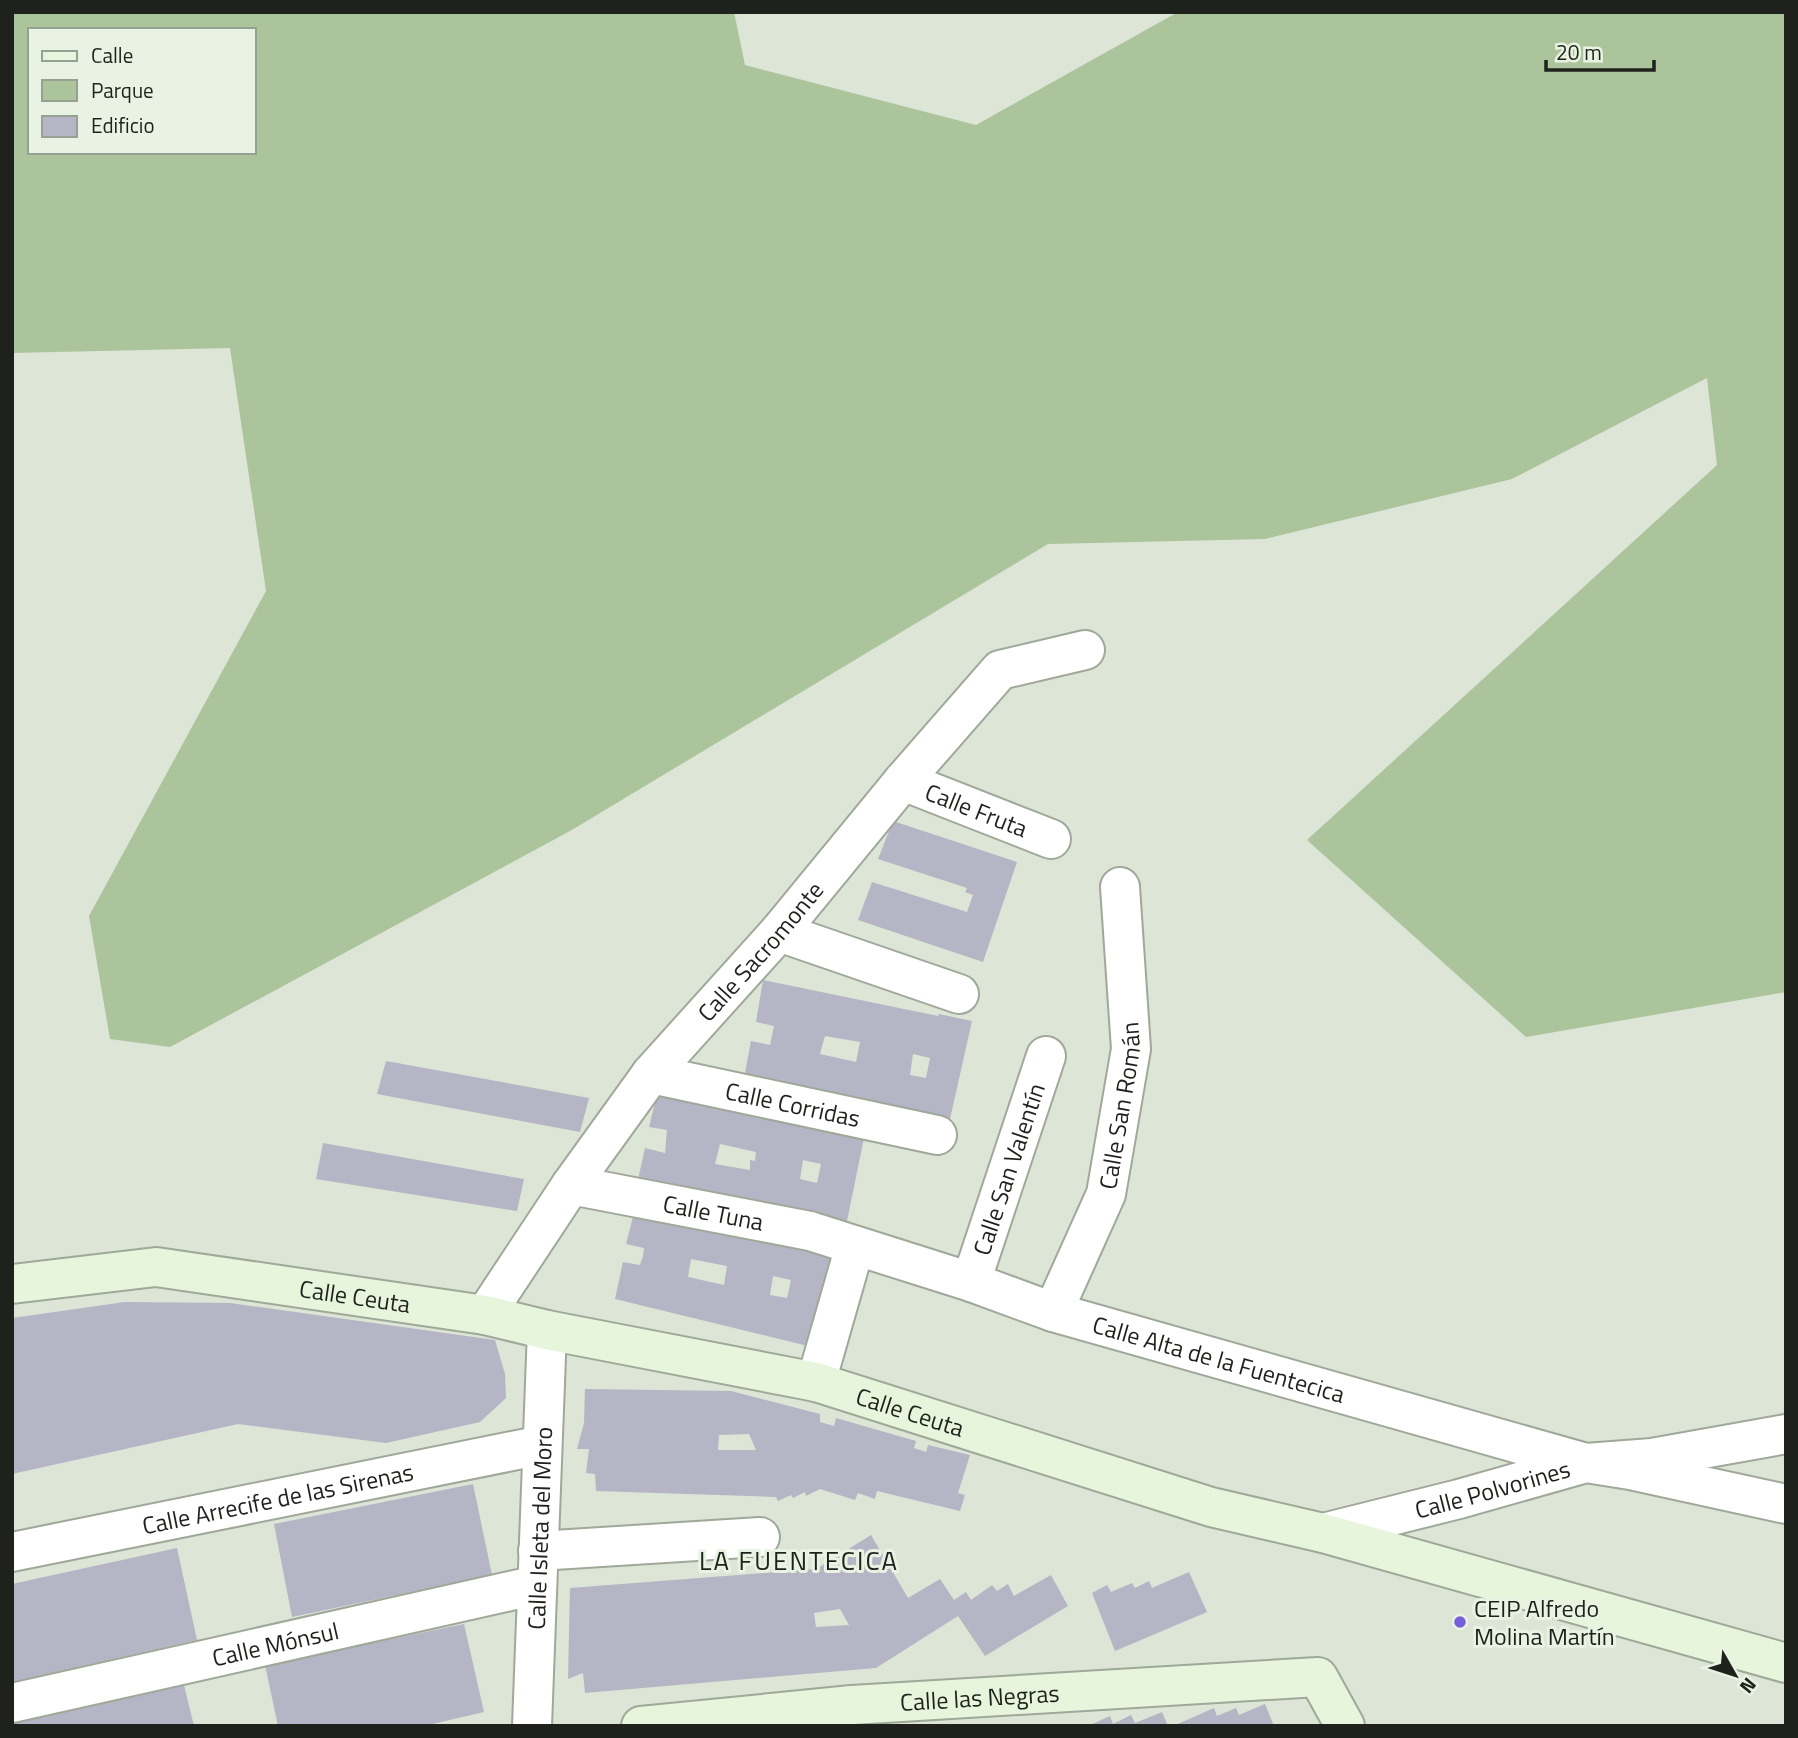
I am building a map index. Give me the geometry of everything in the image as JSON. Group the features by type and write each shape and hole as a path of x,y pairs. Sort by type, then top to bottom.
{"street":[{"name":"Calle Sacromonte","path":"485,1315 570,1185 651,1074 779,932 903,781 1000,670 1085,650"},
{"name":"Calle Fruta","path":"903,781 1051,839"},
{"name":"Calle San Román","path":"1053,1312 1106,1194 1131,1049 1120,887"},
{"path":"779,932 959,994"},
{"name":"Calle San Valentín","path":"971,1282 1046,1056"},
{"name":"Calle Corridas","path":"651,1074 937,1135"},
{"name":"Calle Tuna","path":"570,1185 810,1231 855,1245"},
{"path":"816,1382 855,1245"},
{"name":"Calle Alta de la Fuentecica","path":"855,1245 971,1282 1053,1312 1586,1463"},
{"name":"Calle Ceuta","path":"12,1284 156,1267 485,1315 547,1330 816,1382 1211,1507 1323,1533 1786,1663"},
{"name":"Calle Isleta del Moro","path":"532,1726 547,1330"},
{"path":"1586,1463 1652,1458 1786,1434"},
{"name":"Calle Arrecife de las Sirenas","path":"12,1552 542,1445"},
{"name":"Calle Polvorines","path":"1323,1533 1459,1499 1586,1463 1786,1504"},
{"name":"Calle Mónsul","path":"12,1703 538,1568 760,1537"},
{"name":"Calle las Negras","path":"641,1726 741,1721 852,1705 1318,1678 1345,1726"}],"green space":[{"path":"12,12 734,12 745,65 976,125 1178,12 1786,12 1786,992 1526,1037 1307,840 1717,465 1707,378 1512,479 1265,539 1048,544 570,831 170,1047 110,1039 89,916 266,591 230,348 12,353"}],"building":[{"path":"893,821 1017,862 983,962 858,920 872,882 967,912 973,895 965,892 967,888 878,859"},
{"path":"763,980 972,1021 948,1128 744,1078 751,1041 770,1045 774,1026 756,1022","holes":["825,1036 860,1042 856,1062 820,1054","913,1054 930,1058 926,1078 910,1075"]},
{"path":"386,1061 589,1098 580,1132 377,1094"},
{"path":"658,1090 865,1133 845,1231 637,1184 645,1148 665,1153 667,1130 649,1127","holes":["720,1144 756,1152 755,1161 750,1160 750,1170 715,1164","803,1160 821,1164 817,1183 800,1179"]},
{"path":"323,1143 524,1179 517,1211 316,1179"},
{"path":"635,1209 834,1251 812,1347 615,1299 623,1262 640,1265 643,1256 644,1248 626,1244","holes":["691,1259 727,1266 724,1285 688,1277","773,1276 791,1280 787,1298 770,1295"]},
{"path":"125,1302 230,1303 495,1340 505,1374 506,1398 480,1422 386,1443 238,1424 12,1474 12,1318"},
{"path":"585,1389 731,1391 820,1414 820,1422 834,1426 836,1418 916,1441 914,1448 926,1452 928,1445 970,1455 958,1493 965,1495 960,1511 877,1491 875,1499 858,1493 855,1500 820,1489 806,1496 805,1492 778,1501 776,1497 596,1491 595,1474 586,1473 589,1449 577,1449 584,1423","holes":["749,1434 756,1450 718,1450 719,1435"]},
{"path":"473,1484 492,1575 292,1617 274,1524"},
{"path":"871,1535 908,1598 940,1579 954,1600 966,1592 971,1600 992,1585 997,1591 1008,1584 1014,1596 1051,1575 1068,1606 985,1656 958,1616 876,1668 585,1693 583,1673 568,1679 570,1588 816,1569","holes":["840,1609 849,1625 816,1627 814,1613"]},
{"path":"177,1548 197,1640 12,1682 12,1584"},
{"path":"1189,1572 1207,1612 1115,1651 1092,1593 1107,1585 1111,1592 1132,1583 1135,1588 1149,1581 1152,1588"},
{"path":"464,1624 484,1712 424,1726 278,1726 265,1665"},
{"path":"184,1685 194,1726 12,1726 12,1720"},
{"path":"1265,1704 1274,1726 1173,1726 1214,1708 1217,1716 1236,1708 1239,1715"},
{"path":"1162,1712 1168,1726 1088,1726 1110,1716 1113,1724 1131,1715 1135,1723"}],"place":[{"name":"CEIP Alfredo Molina Martín","path":"1460,1622"}],"district":[{"name":"LA FUENTECICA","path":"799,1560"}]}
